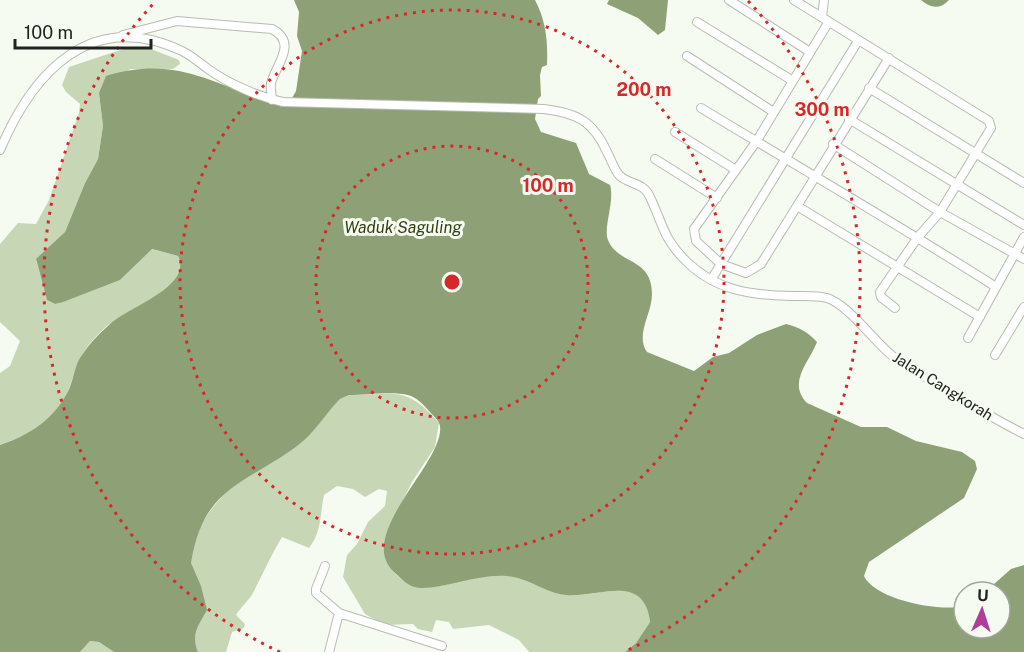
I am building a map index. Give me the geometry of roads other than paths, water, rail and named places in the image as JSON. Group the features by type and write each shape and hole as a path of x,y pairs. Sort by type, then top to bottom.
{"street":[{"path":"729,0 810,52"},
{"path":"794,0 989,121 991,128 940,212 918,237 880,292 881,297 895,308"},
{"path":"824,0 825,20 810,52 772,111 756,142 694,230 696,241 721,264 746,273 752,272 761,264 833,144 889,58"},
{"path":"0,150 23,103 45,73 69,54 118,37 177,21 272,29 277,31 285,53 272,78 272,99 251,93 181,51 143,39 118,37"},
{"path":"697,21 793,81"},
{"path":"711,280 858,41"},
{"path":"687,56 772,111"},
{"path":"869,88 1024,183"},
{"name":"Jalan Cangkorah","path":"272,99 283,102 539,109 576,116 586,121 601,139 621,177 643,187 649,194 661,228 670,244 688,263 711,280 730,290 761,296 812,296 837,303 846,308 870,336 908,368 1024,434"},
{"path":"701,108 813,178 918,237 996,288"},
{"path":"849,119 1024,225"},
{"path":"675,132 736,170"},
{"path":"833,144 940,212 1024,259"},
{"path":"655,159 717,198"},
{"path":"796,206 980,317"},
{"path":"968,338 1024,237"},
{"path":"995,355 1024,307"},
{"path":"326,566 315,589 316,593 339,613 442,646"},
{"path":"329,652 339,613"}],"water":[{"name":"Waduk Saguling","path":"294,0 535,0 544,23 547,39 547,65 542,67 540,75 541,96 538,99 535,119 541,132 576,143 589,174 610,185 608,240 619,254 641,267 651,282 651,302 643,331 647,352 694,371 713,357 729,353 757,335 786,324 807,333 817,342 799,380 801,395 807,403 861,427 887,427 916,441 962,452 975,461 977,469 964,498 869,562 864,576 870,584 894,598 925,605 952,607 952,640 1012,640 1012,580 999,580 1011,569 1024,565 1024,652 625,652 636,643 650,622 646,607 639,597 629,592 558,594 522,579 506,576 484,577 442,586 421,588 413,586 394,572 385,557 385,539 392,519 438,441 440,426 427,409 414,398 408,395 387,393 349,395 340,399 303,441 229,491 205,518 191,563 201,586 207,610 195,635 198,652 114,652 99,642 90,641 80,652 0,652 0,445 31,431 49,417 63,400 71,385 76,367 91,343 118,318 167,287 176,277 180,267 178,256 152,249 120,280 63,302 55,304 47,300 36,259 65,232 85,183 98,159 103,126 99,93 106,76 132,70 178,71 199,76 287,107 296,91 302,51 297,36 299,12"},
{"path":"609,0 668,0 665,30 658,35 638,18 607,4"},
{"path":"921,0 949,0 935,7"}]}
